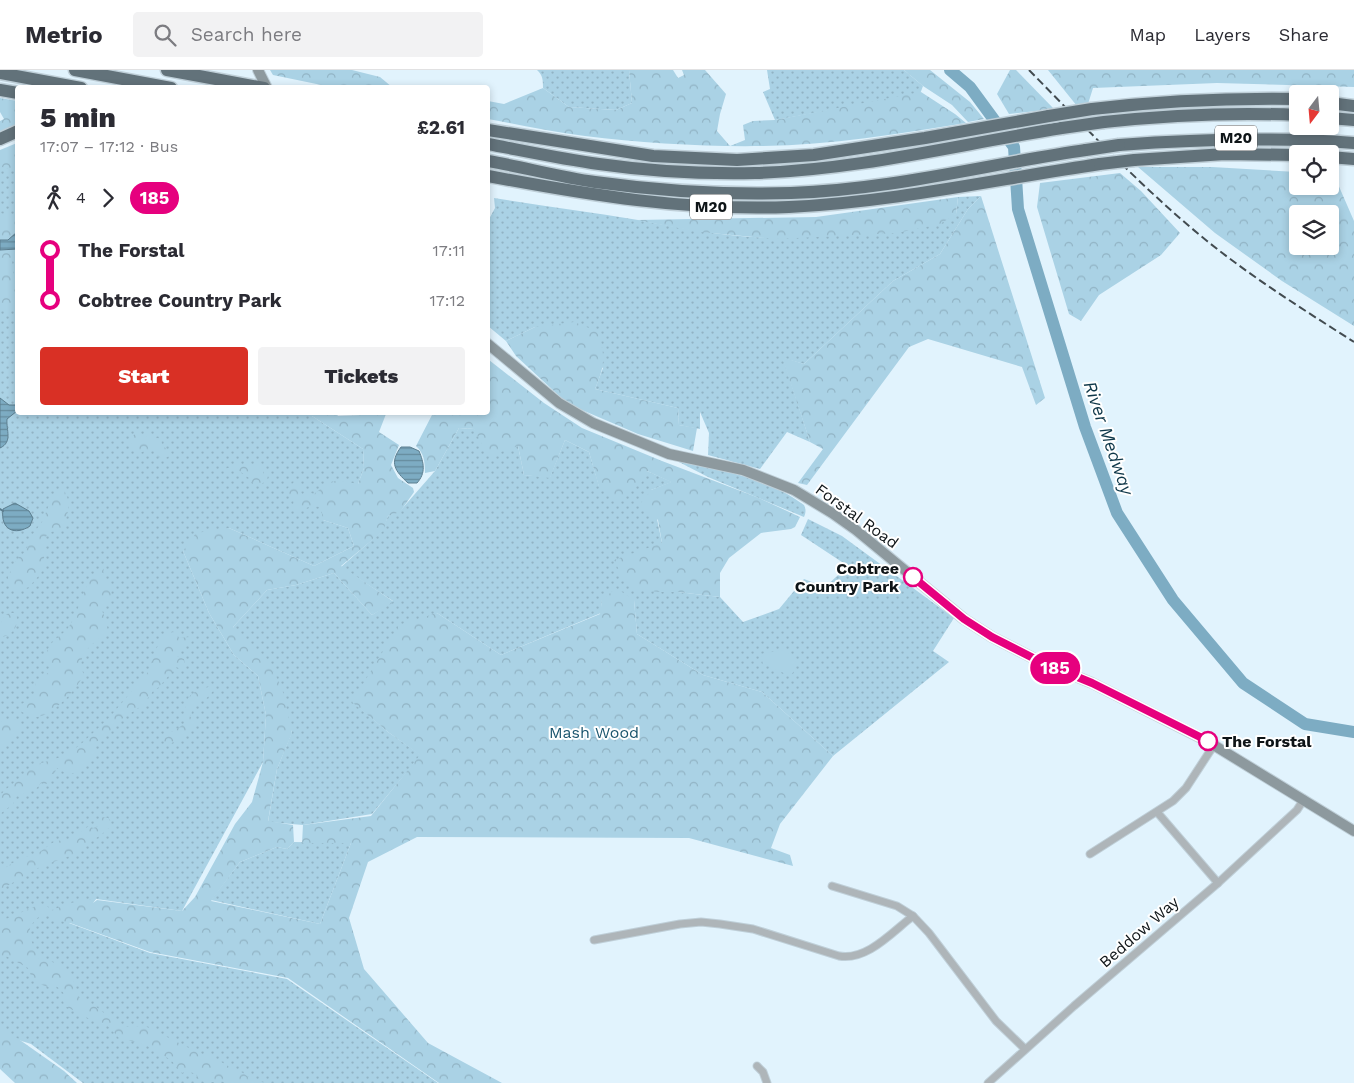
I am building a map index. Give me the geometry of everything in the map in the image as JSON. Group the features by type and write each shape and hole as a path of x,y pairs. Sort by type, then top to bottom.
{"highway":[{"path":"75,70 155,85"},
{"path":"168,70 253,85"},
{"path":"194,70 256,85"},
{"path":"0,73 65,85"},
{"path":"0,90 15,92"},
{"path":"490,130 653,156 737,160 814,155 924,138 1092,108 1188,100 1289,100"},
{"path":"1339,101 1354,100"},
{"path":"1339,103 1354,106"},
{"name":"M20","path":"490,144 600,164 692,172 754,173 814,169 1104,122 1162,116 1217,114 1289,115"},
{"path":"1339,119 1354,120"},
{"path":"0,139 15,132"},
{"name":"M20","path":"490,161 595,182 702,192 792,193 873,186 1119,145 1240,138 1354,143"},
{"name":"M20","path":"490,176 632,201 710,207 771,207 864,202 1134,160 1225,154 1289,155"},
{"path":"1339,158 1354,159"}],"street":[{"path":"258,70 263,85"},
{"name":"Forstal Road","path":"490,346 559,402 593,423 669,454 743,470 794,490 856,530 964,619 992,637 1041,662 1092,683 1214,745 1354,831"},
{"path":"1090,854 1157,812 1186,788 1214,745"},
{"name":"Beddow Way","path":"988,1083 1218,883 1297,810 1304,799"},
{"path":"1157,812 1218,883"},
{"path":"832,886 897,906 913,916 929,933 996,1021 1025,1049"},
{"path":"594,940 680,924 701,922 753,929 849,958 876,945 913,916"},
{"path":"757,1066 763,1072 767,1083"}],"green space":[{"path":"270,70 352,70 380,77 390,85 321,85 273,75"},
{"path":"537,70 629,70 632,103 616,110 569,107 543,88 542,76"},
{"path":"629,70 673,70 678,78 684,75 682,70 705,70 726,94 717,131 730,146 674,144 606,138 490,119 490,101 504,104 543,88 569,107 616,110 632,103"},
{"path":"767,70 904,70 923,86 920,94 775,120 763,92 770,89"},
{"path":"904,70 930,70 970,102 984,119 968,122 952,105 923,86"},
{"path":"1010,70 1016,70 1054,109 1009,114 997,94"},
{"path":"1048,70 1354,70 1354,87 1339,87 1339,85 1217,83 1093,88 1088,104 1077,106"},
{"path":"921,92 966,123 839,141 788,145 730,146 745,140 743,125 753,121 775,120"},
{"path":"0,98 15,100 15,128 0,134 0,121 4,119 0,112"},
{"path":"15,144 15,171 2,167 0,169 0,150"},
{"path":"15,154 15,415 312,415 363,449 364,468 358,484 323,520 348,528 354,546 314,566 229,528 183,551 209,613 234,655 258,676 266,715 263,762 182,911 96,899 69,923 150,953 287,979 438,1083 83,1083 31,1044 0,1034 0,162"},
{"path":"1138,167 1212,167 1289,172 1289,195 1339,195 1339,186 1354,221 1354,326 1282,281 1215,233"},
{"path":"1120,173 1141,191 1180,233 1161,255 1099,295 1081,321 1069,314 1037,207 1040,183"},
{"path":"981,196 968,209 940,254 893,281 804,364 783,358 810,442 787,432 760,469 708,455 709,433 700,412 700,429 679,425 678,408 595,389 603,368 535,327 506,341 490,328 490,217 495,208 494,198 719,234 780,238 800,237 956,214 958,197"},
{"path":"981,196 1045,398 1036,405 1022,367 928,339 909,347 807,485 798,483 823,449 810,442 782,357 804,364 893,281 940,254 968,209"},
{"path":"958,197 956,214 940,224 897,233 776,239 700,232 636,220 816,217"},
{"path":"0,213 15,217 15,259 12,260 15,309 14,311 0,308"},
{"path":"574,322 599,332 603,361 601,374 595,389 678,408 679,425 697,428 693,451 638,434 568,404 516,356 506,341 535,327"},
{"path":"490,361 544,403 582,428 759,498 800,517 795,527 761,533 729,558 720,573 720,597 636,589 622,576 614,560 662,543 658,520 640,504 651,490 671,482 647,471 642,482 617,501 599,487 589,452 565,440 550,478 524,475 518,446 488,456 474,429 459,428 435,471 425,473 424,458 416,446 432,415 490,415"},
{"name":"Mash Wood","path":"386,415 379,432 399,445 391,465 398,478 413,488 414,492 400,512 388,516 383,531 341,566 394,602 372,615 334,573 296,585 267,590 233,627 267,659 282,688 292,733 277,769 268,821 293,825 294,842 287,849 277,847 240,862 211,901 320,924 351,843 302,843 303,825 371,816 420,755 388,732 352,702 399,625 437,613 501,655 600,614 602,600 616,588 634,600 637,634 703,675 762,692 833,756 780,824 771,848 790,855 793,866 689,838 417,837 368,862 349,918 364,969 428,1043 502,1083 439,1083 288,978 150,952 49,916 41,915 35,920 31,925 30,935 40,957 37,964 44,959 57,964 67,971 73,980 76,993 82,1000 96,1007 123,1027 145,1026 199,1053 215,1058 254,1081 268,1083 226,1083 221,1081 205,1083 196,1074 187,1071 182,1073 171,1060 146,1045 119,1038 106,1024 99,1024 65,1006 63,1001 65,995 56,986 51,988 39,983 31,976 28,968 6,956 0,958 0,918 6,919 38,905 44,904 52,910 79,901 96,899 93,903 97,900 182,911 195,897 235,824 252,802 263,762 266,715 258,676 234,655 209,613 183,551 196,533 229,528 314,566 354,546 348,528 323,520 321,507 311,506 297,512 293,510 294,494 288,495 287,489 295,481 301,483 300,490 302,494 308,492 314,494 337,480 358,484 364,468 363,449 312,416"},
{"path":"459,428 474,429 518,446 524,475 550,477 565,440 589,452 599,486 647,471 672,482 651,490 662,543 658,592 678,592 720,597 743,622 779,609 804,579 825,587 848,566 801,535 808,519 842,536 954,618 933,651 949,662 833,756 762,692 703,675 637,634 634,600 602,600 601,613 501,655 437,613 353,702 388,732 421,755 372,814 303,825 268,822 277,769 292,732 233,627 267,590 296,585 334,573 372,615 393,601 341,567 382,531 388,516 400,511 435,471"},
{"path":"135,434 142,434 145,437 149,435 150,440 161,439 162,445 172,454 164,459 159,457 154,451 135,452 130,441 131,437"},
{"path":"677,461 743,476 774,487 804,505 806,511 804,517 708,477"},
{"path":"240,464 264,466 263,475 268,475 267,480 259,486 255,486 249,478 238,470 226,472 225,469"},
{"path":"64,490 69,504 63,527 49,532 44,540 44,565 41,573 29,587 18,591 9,586 8,577 12,568 17,559 25,552 33,534 42,522 51,500 58,491"},
{"path":"104,566 104,575 112,587 110,601 105,602 101,608 108,631 84,655 82,667 84,675 70,694 50,712 37,717 22,712 20,705 34,697 36,682 48,673 49,667 45,658 49,647 68,628 92,577"},
{"path":"9,613 15,613 17,617 15,628 9,634 1,637 1,622"},
{"path":"173,632 177,633 178,638 190,637 192,639 191,643 182,646 177,656 184,659 185,666 181,669 176,667 159,687 153,691 143,705 123,718 112,730 91,746 97,752 93,758 91,757 76,772 66,776 64,772 57,768 54,774 52,773 50,781 46,784 41,783 35,790 26,791 21,797 17,796 13,804 0,814 0,796 4,791 35,765 61,757 79,746 109,718 149,671 156,649 165,635"},
{"path":"783,650 788,652 789,655 796,656 795,670 790,676 775,669 772,670 767,664 763,665 761,654"},
{"path":"213,686 213,691 204,701 200,700 194,705 190,717 193,718 196,727 179,740 169,744 164,742 165,734 176,730 186,722 186,707 189,697 196,691"},
{"path":"6,719 20,720 21,727 6,743 0,746 0,722"},
{"path":"102,817 108,818 111,821 110,827 102,834 72,855 40,867 0,890 0,871 25,857 34,856 55,841 69,840 89,826 97,827"},
{"path":"294,842 351,843 320,924 211,900 240,862 277,847 287,849"},
{"path":"0,1029 17,1038 64,1071 77,1083 15,1083 0,1069"}],"shaded area":[{"path":"15,234 15,249 0,250 0,240 8,240"},
{"path":"0,398 9,405 15,405 15,413 7,419 8,439 0,448"},
{"path":"401,447 410,447 419,451 423,472 417,483 408,483 397,471 395,458"},
{"path":"15,503 29,511 33,518 30,526 19,531 14,531 6,526 3,516 3,509"}],"waterway":[{"name":"River Medway","path":"950,70 970,87 1014,147 1018,209 1085,427 1117,513 1173,600 1243,683 1305,724 1354,732"}],"railway":[{"path":"1029,70 1138,180 1183,221 1224,255 1354,342"}],"bus line":[{"name":"185","path":"913,577 964,619 992,637 1041,662 1092,683 1208,741"}],"place":[{"name":"Cobtree Country Park","path":"913,577"},
{"name":"The Forstal","path":"1208,741"}]}
